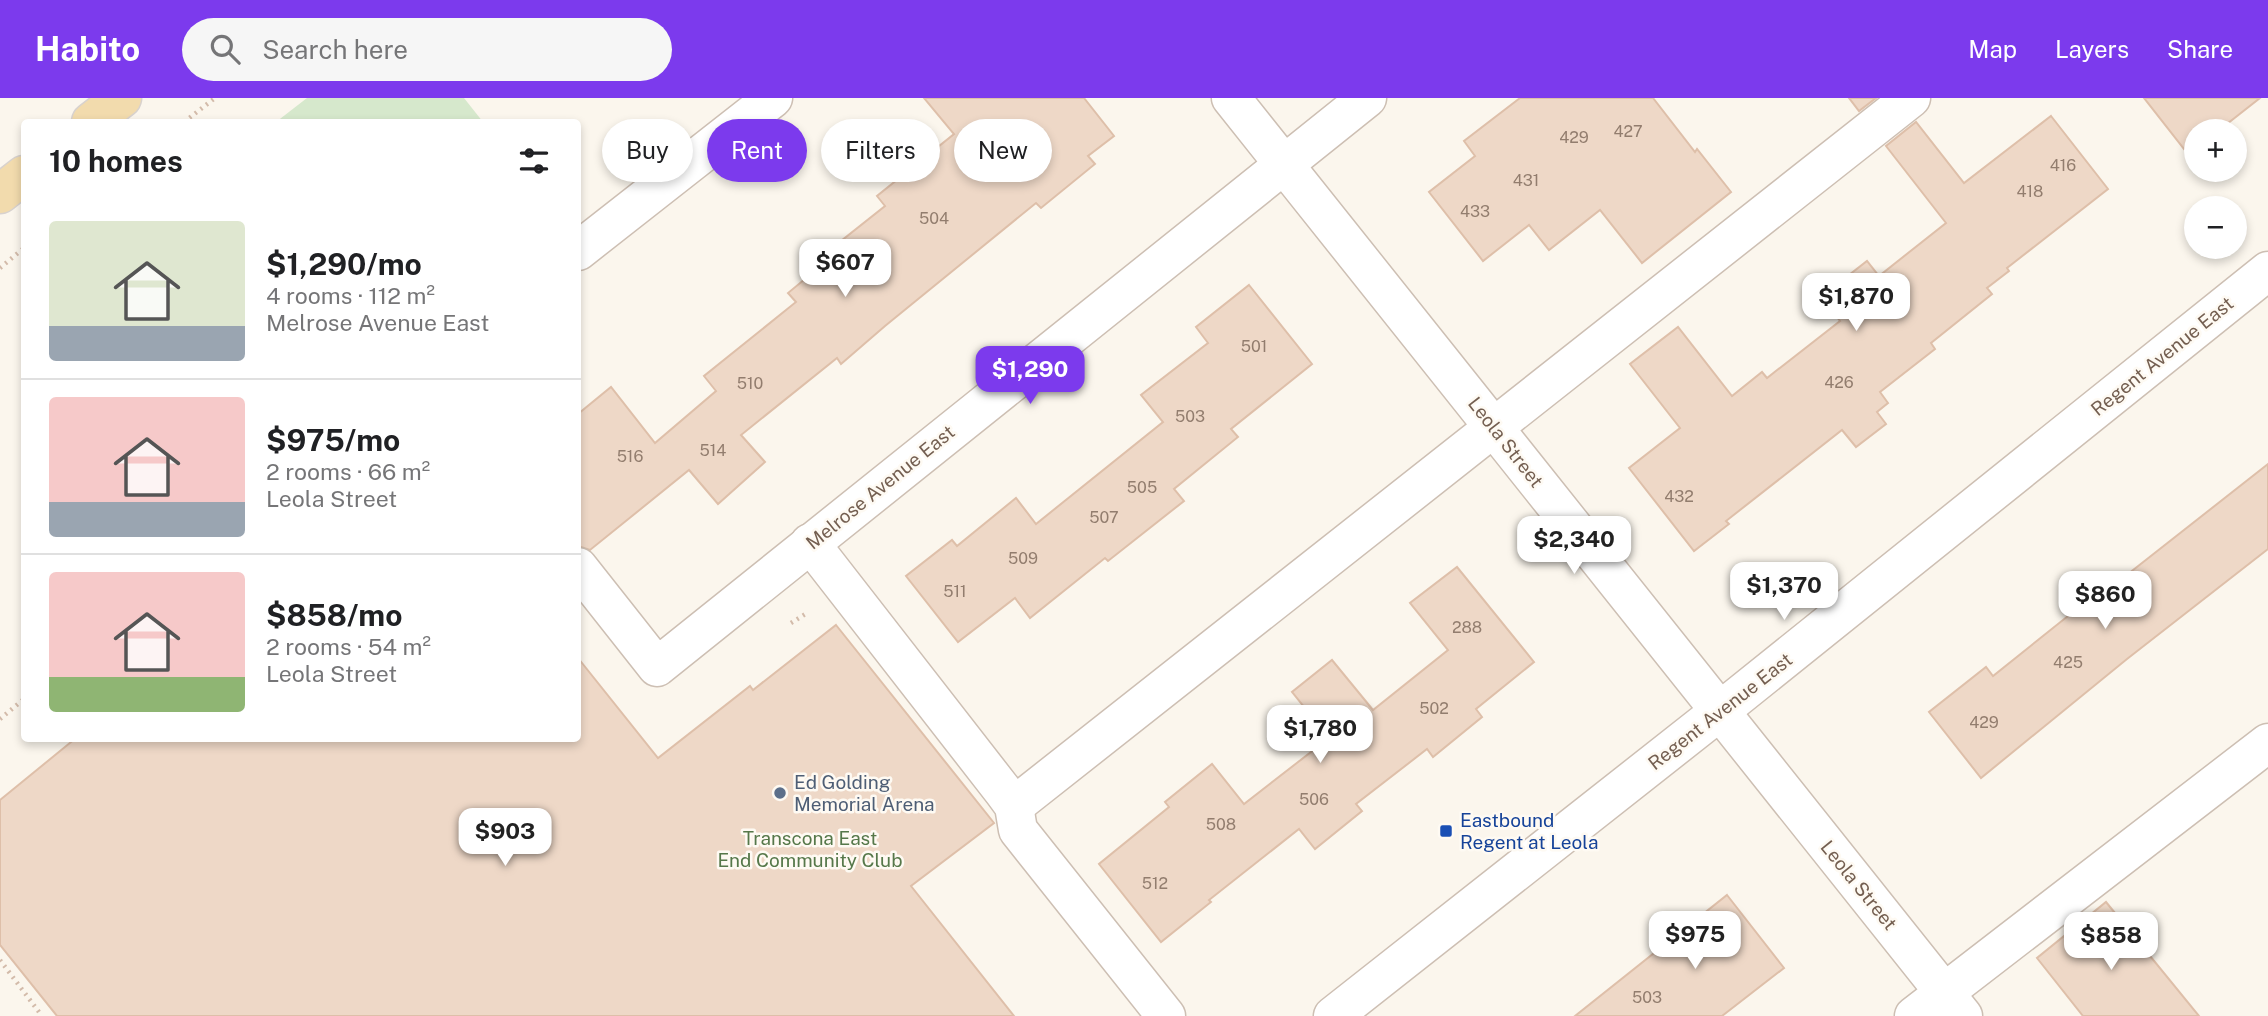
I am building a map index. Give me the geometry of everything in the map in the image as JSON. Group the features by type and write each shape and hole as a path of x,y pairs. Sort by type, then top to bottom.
{"main road":[{"path":"95,119 122,98"},
{"path":"0,194 21,177"}],"street":[{"path":"581,249 773,98"},
{"name":"Leola Street","path":"1231,98 1954,1004"},
{"name":"Melrose Avenue East","path":"581,570 657,667 1367,98"},
{"path":"1013,806 1911,98"},
{"name":"Regent Avenue East","path":"1333,1016 1720,711 2268,271"},
{"path":"810,543 1013,806 1018,830 1166,1016"},
{"path":"1914,1016 1954,1004 2268,743"}],"path":[{"path":"188,119 215,98"},
{"path":"0,268 21,250"},
{"path":"0,719 21,702"},
{"path":"0,961 42,1016"}],"green space":[{"path":"307,98 464,98 481,119 280,119"}],"building":[{"path":"924,98 1084,98 1114,136 1088,156 1095,164 1041,208 1036,203 841,364 837,358 741,435 765,462 718,504 689,470 590,550 581,547 581,412 611,387 655,443 716,391 704,376 796,302 788,293 840,250 836,245 885,206 877,196 894,182 940,182 940,145 954,134"},
{"path":"1520,98 1653,98 1695,152 1697,149 1731,192 1642,263 1600,210 1549,250 1529,225 1483,261 1429,192 1475,156 1464,141"},
{"path":"1849,98 1876,98 1859,111"},
{"path":"2144,98 2260,98 2233,119 2184,119 2184,149"},
{"path":"2051,116 2108,189 2007,268 2009,271 1987,288 1992,294 1931,343 1935,349 1880,392 1888,403 1877,412 1886,424 1856,447 1842,430 1726,521 1729,524 1694,551 1629,468 1680,428 1630,364 1678,327 1732,396 1762,372 1767,378 1840,321 1821,297 1867,261 1879,276 1946,223 1886,146 1916,122 1964,183"},
{"path":"1249,285 1312,364 1231,429 1238,437 1174,489 1184,501 1108,561 1105,558 1030,618 1015,598 958,642 906,576 952,540 957,546 1016,498 1036,524 1163,422 1141,395 1208,343 1196,327"},
{"path":"2268,464 2268,549 1981,778 1929,712 1986,667 1993,676 2083,604 2086,607"},
{"path":"1457,567 1534,662 1476,709 1482,717 1433,757 1427,749 1356,804 1362,811 1315,849 1299,829 1161,942 1099,864 1169,807 1165,802 1212,764 1244,804 1329,738 1292,692 1332,660 1373,710 1448,650 1410,603"},
{"name":"Transcona East End Community Club","path":"836,625 994,823 911,886 1014,1016 57,1016 0,945 0,800 71,742 581,742 581,662 658,758 750,686 753,690"},
{"path":"1727,895 1784,968 1722,1016 1575,1016"},
{"path":"2106,902 2199,1016 2083,1016 2037,958"}],"place":[{"name":"Ed Golding Memorial Arena","path":"780,793"},
{"name":"Eastbound Regent at Leola","path":"1446,831"}]}
